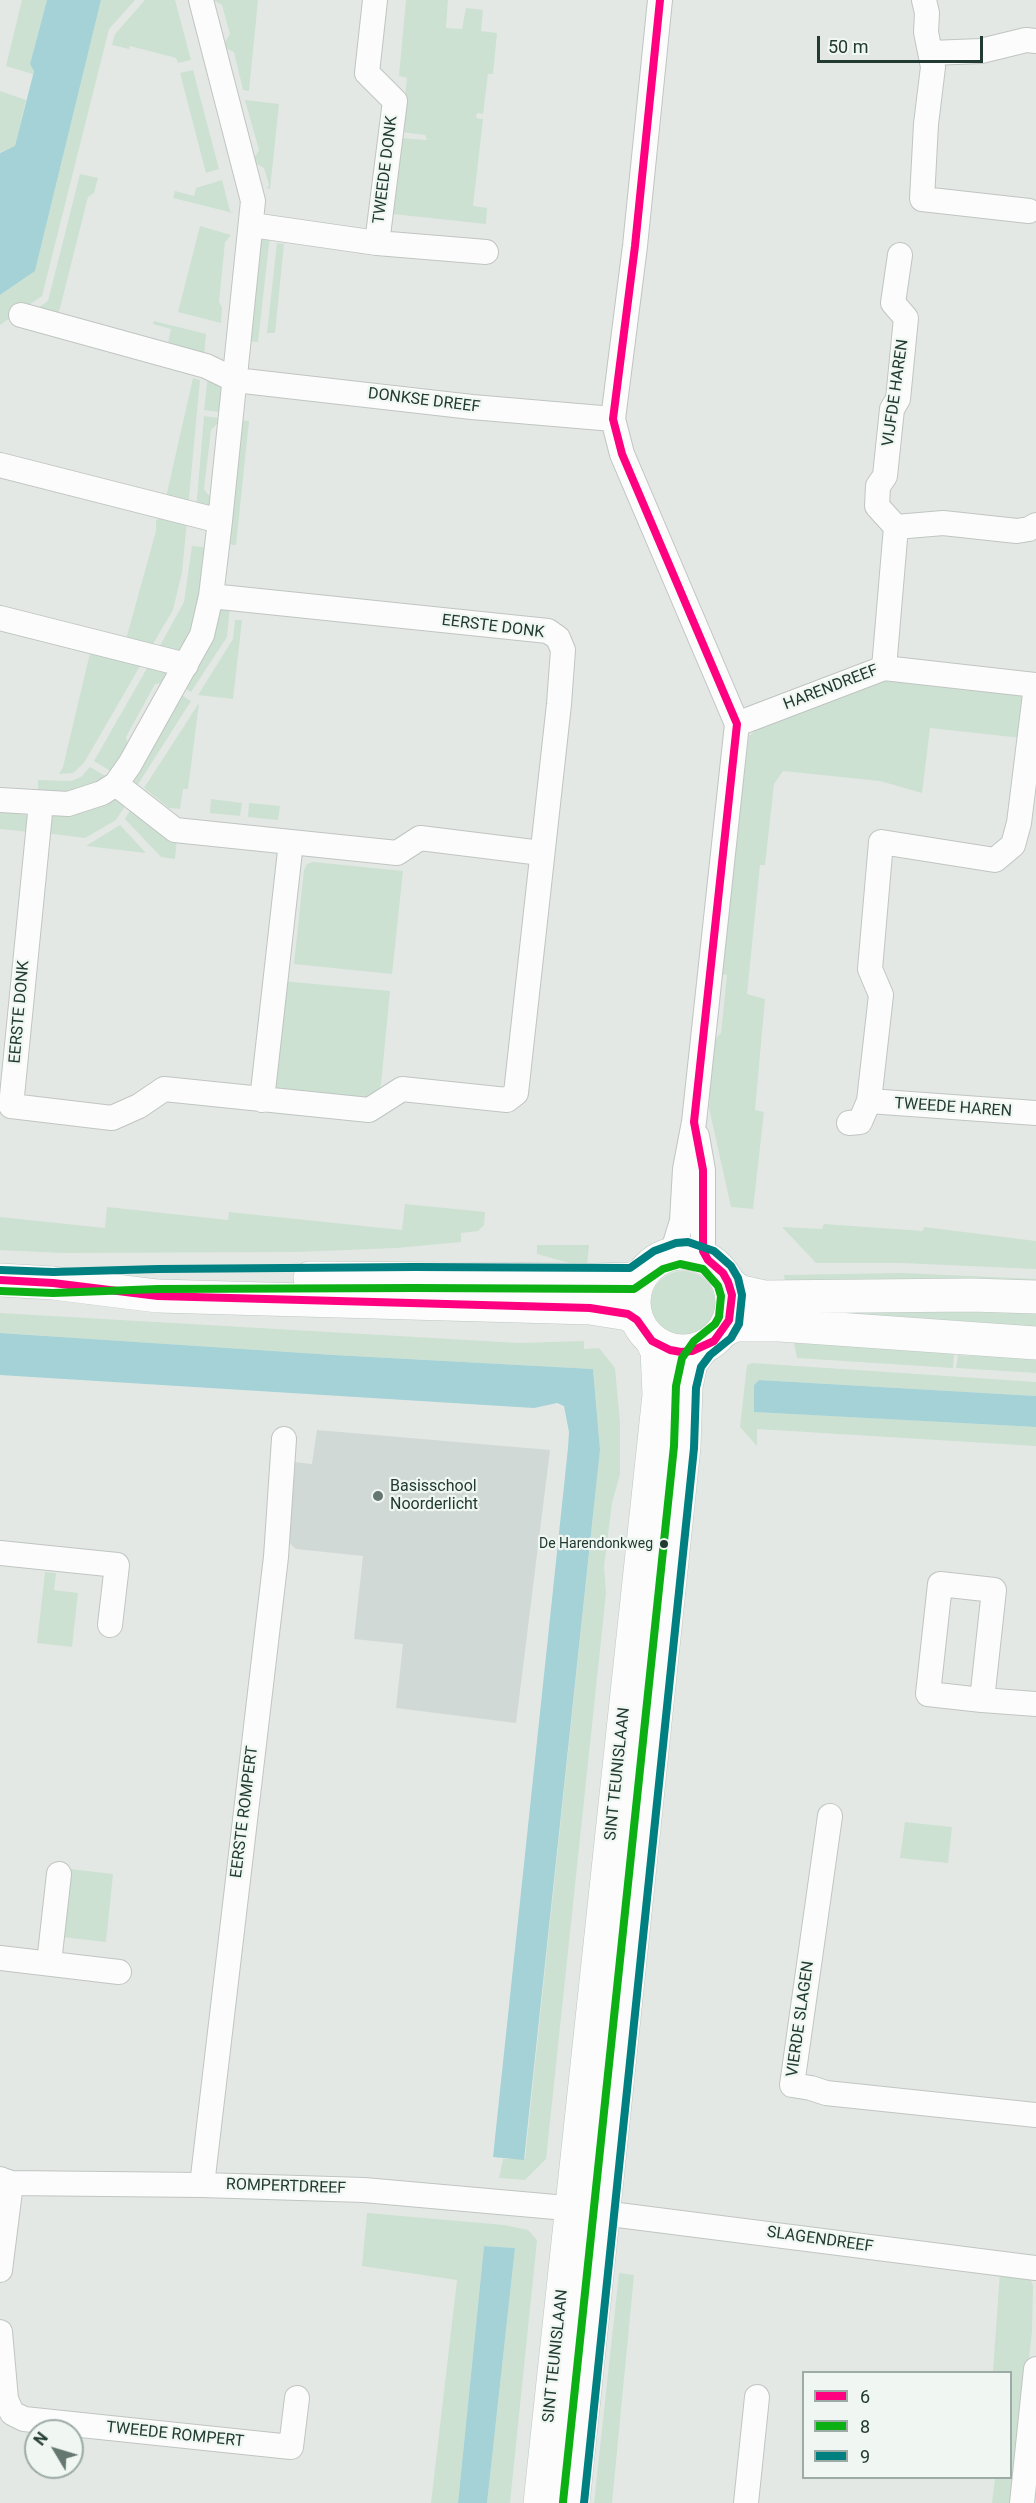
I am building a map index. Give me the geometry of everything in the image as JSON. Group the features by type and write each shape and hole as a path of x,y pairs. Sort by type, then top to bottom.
{"street":[{"path":"0,800 68,804 102,793 116,783 130,764 202,635 211,596 220,521 253,201 201,0"},
{"name":"TWEEDE DONK","path":"375,0 367,73 394,100 377,243"},
{"path":"53,1283 414,1277 633,1279 674,1247 682,1221 685,1169 694,1122 737,724 622,454 613,419 660,0"},
{"path":"924,0 933,67 926,124 922,199 1029,211"},
{"path":"931,53 981,51 1026,40 1036,41"},
{"path":"252,225 377,243 486,252"},
{"name":"VIJFDE HAREN","path":"896,527 877,506 878,486 885,476 892,409 898,399 906,318 893,303 900,255"},
{"name":"DONKSE DREEF","path":"21,315 206,366 234,380 472,407 613,419"},
{"path":"0,465 220,521"},
{"path":"884,668 896,527 943,523 1017,531 1036,525"},
{"name":"EERSTE DONK","path":"41,803 11,1106 112,1118 139,1107 164,1089 369,1110 402,1089 507,1100 516,1093 560,693 563,650 558,638 548,631 211,596"},
{"path":"0,618 186,665"},
{"name":"HARENDREEF","path":"737,724 884,668 1036,686"},
{"name":"TWEEDE HAREN","path":"1036,686 1019,823 1013,845 995,860 881,842 870,969 881,995 869,1101 1036,1113"},
{"path":"116,783 175,830 397,853 420,838 541,853"},
{"path":"262,1100 291,842"},
{"path":"849,1123 860,1122 869,1101"},
{"path":"694,1122 703,1170 703,1251 732,1295 729,1320 713,1339"},
{"path":"644,1330 634,1296 655,1264 688,1253 718,1271 738,1291 765,1297 970,1295 1036,1297"},
{"path":"0,1280 53,1283 158,1296 591,1308 628,1314 670,1350 692,1351 735,1325 780,1325 1036,1343"},
{"name":"SINT TEUNISLAAN","path":"573,2503 588,2211 658,1395 657,1351 644,1330"},
{"name":"SINT TEUNISLAAN","path":"540,2503 588,2211 684,1447 686,1387 691,1363 713,1339"},
{"name":"EERSTE ROMPERT","path":"202,2185 275,1559 284,1439"},
{"path":"0,1553 117,1565 110,1625"},
{"path":"982,1700 994,1590 940,1584 928,1694 982,1700 1036,1704"},
{"name":"VIERDE SLAGEN","path":"830,1816 792,2085 826,2093 1036,2115"},
{"path":"49,1963 59,1874"},
{"path":"0,1958 119,1972"},
{"path":"0,2270 5,2181"},
{"name":"ROMPERTDREEF","path":"5,2181 364,2190 588,2211"},
{"name":"SLAGENDREEF","path":"588,2211 1036,2268"},
{"name":"TWEEDE ROMPERT","path":"0,2332 6,2421 24,2419 291,2447 297,2398"},
{"path":"1022,2503 1036,2369"},
{"path":"746,2503 757,2397"}],"shaded area":[{"path":"317,1430 550,1450 516,1723 396,1708 403,1644 354,1639 363,1556 296,1549 284,1538 294,1462 312,1464"}],"green space":[{"path":"22,0 47,0 30,64 34,70 33,74 6,66"},
{"path":"101,0 135,0 109,29 42,296 0,325 0,295 35,271"},
{"path":"145,0 175,0 191,60 178,63 176,58 130,46 129,49 112,45 115,34"},
{"path":"213,0 258,0 249,91 243,90 234,52 225,48 224,44 230,34 222,5"},
{"path":"406,0 448,0 446,28 462,29 466,8 483,10 481,31 497,33 493,74 488,74 483,114 477,113 476,118 483,119 473,206 487,208 486,224 393,214 400,138 427,140 425,135 401,132 407,78 399,76"},
{"path":"193,70 219,169 206,173 180,73"},
{"path":"0,91 26,100 15,147 0,152"},
{"path":"245,100 279,104 270,189 267,188 269,185 264,168 253,160 259,150"},
{"path":"80,174 98,178 94,193 88,197 57,320 31,313 48,301"},
{"path":"222,180 230,211 233,213 173,198 175,191 194,196 196,188"},
{"path":"200,226 231,235 225,242 219,302 222,307 221,323 178,312"},
{"path":"270,235 258,342 247,341 260,239"},
{"path":"277,243 284,244 275,333 267,333"},
{"path":"154,321 206,334 204,357 167,348 171,329 153,324"},
{"path":"208,375 222,385 219,412 204,410"},
{"path":"193,378 200,380 188,508 165,502"},
{"path":"204,416 218,418 217,424 211,430 204,489 210,497 209,507 196,510"},
{"path":"239,420 249,421 236,545 226,544"},
{"path":"167,516 187,521 182,572 173,610 150,649 125,643 156,531 156,520"},
{"path":"192,546 204,547 196,621 179,653 157,651 184,602"},
{"path":"225,607 230,607 227,637 191,692 184,688 218,613"},
{"path":"235,620 242,620 233,699 198,695 233,639"},
{"path":"97,649 143,661 84,763 73,773 59,774 63,767 90,653"},
{"path":"150,663 167,669 167,674 163,683 155,684 126,737 128,745 112,772 94,761"},
{"path":"881,680 1016,692 1026,701 1022,738 930,728 922,793 880,781 783,771 774,784 765,865 760,865 747,994 765,999 755,1110 764,1112 753,1209 731,1207 709,1108 713,1041 721,1033 727,975 720,974 749,736 763,724"},
{"path":"180,694 191,701 135,789 134,775"},
{"path":"199,703 188,789 183,789 180,809 169,808 144,788"},
{"path":"90,767 107,777 96,785 66,794 38,792 38,780 71,781 81,777"},
{"path":"118,798 127,803 116,820 85,838 45,833 50,815"},
{"path":"211,799 242,803 240,816 210,813"},
{"path":"249,803 280,806 278,820 248,817"},
{"path":"132,807 177,838 175,859 161,857 125,819"},
{"path":"0,811 27,815 30,819 30,832 0,829"},
{"path":"120,825 146,853 86,846"},
{"path":"313,862 403,871 392,974 294,964 304,870 307,864"},
{"path":"282,981 390,991 379,1092 367,1101 279,1091 275,1086"},
{"path":"405,1204 485,1212 484,1225 478,1231 461,1233 461,1242 397,1248 297,1252 62,1253 0,1250 0,1217 105,1228 107,1207 228,1220 229,1212 402,1230"},
{"path":"824,1224 923,1231 924,1227 1036,1241 1036,1269 902,1263 816,1263 782,1227 822,1229"},
{"path":"537,1245 589,1245 587,1266 537,1254"},
{"path":"677,1271 689,1271 706,1280 713,1291 715,1303 713,1315 706,1326 689,1335 677,1335 665,1330 656,1321 651,1309 651,1297 656,1285 665,1276"},
{"path":"902,1273 1036,1279 1036,1288 786,1291 784,1275"},
{"path":"854,1303 1036,1313 1036,1332 790,1318"},
{"path":"0,1313 519,1343 584,1341 584,1349 599,1348 615,1368 620,1423 620,1474 612,1503 604,1567 606,1593 546,2159 525,2180 499,2178 503,2159 525,2159 600,1450 593,1369 0,1333"},
{"path":"792,1334 954,1353 953,1368 797,1358"},
{"path":"972,1352 1036,1356 1036,1373 956,1368 958,1355 971,1356"},
{"path":"752,1363 1036,1382 1036,1396 759,1380 754,1385 756,1412 1036,1427 1036,1446 757,1429 757,1446 740,1427 747,1365"},
{"path":"45,1572 56,1573 54,1590 78,1593 72,1647 37,1643"},
{"path":"905,1822 952,1827 948,1863 900,1858"},
{"path":"70,1869 113,1874 106,1942 62,1937"},
{"path":"367,2213 504,2225 528,2230 537,2240 510,2503 487,2503 515,2248 484,2246 458,2503 431,2503 457,2280 362,2266"},
{"path":"1000,2271 1030,2278 1033,2286 1032,2331 1013,2503 992,2503 995,2479 1012,2479 1012,2371 993,2371"},
{"path":"619,2273 634,2275 612,2503 594,2503"}],"water":[{"path":"47,0 101,0 35,271 0,295 0,153 15,146 34,71 30,64"},
{"path":"0,1333 593,1369 600,1450 524,2160 493,2157 568,1448 569,1432 564,1406 557,1403 534,1408 0,1375"},
{"path":"759,1380 1036,1396 1036,1427 754,1412 754,1385"},
{"path":"484,2246 515,2248 487,2503 458,2503"}],"transit line":[{"name":"6","path":"0,1280 53,1283 158,1296 590,1308 628,1314 637,1320 652,1341 670,1350 681,1352 692,1351 714,1341 729,1320 732,1295 728,1282 703,1251 703,1170 694,1122 737,724 622,454 613,419 635,246 660,0"},
{"name":"9","path":"1,1270 53,1272 414,1267 630,1268 654,1251 676,1243 688,1242 714,1251 731,1266 738,1278 742,1295 739,1324 731,1338 710,1355 701,1367 696,1388 694,1448 584,2503"},
{"name":"8","path":"0,1291 53,1293 158,1289 634,1289 663,1269 680,1264 703,1269 718,1286 721,1296 719,1317 715,1324 694,1341 682,1358 676,1386 674,1446 563,2502"}],"place":[{"name":"Basisschool Noorderlicht","path":"378,1496"},
{"name":"De Harendonkweg","path":"664,1544"}]}
